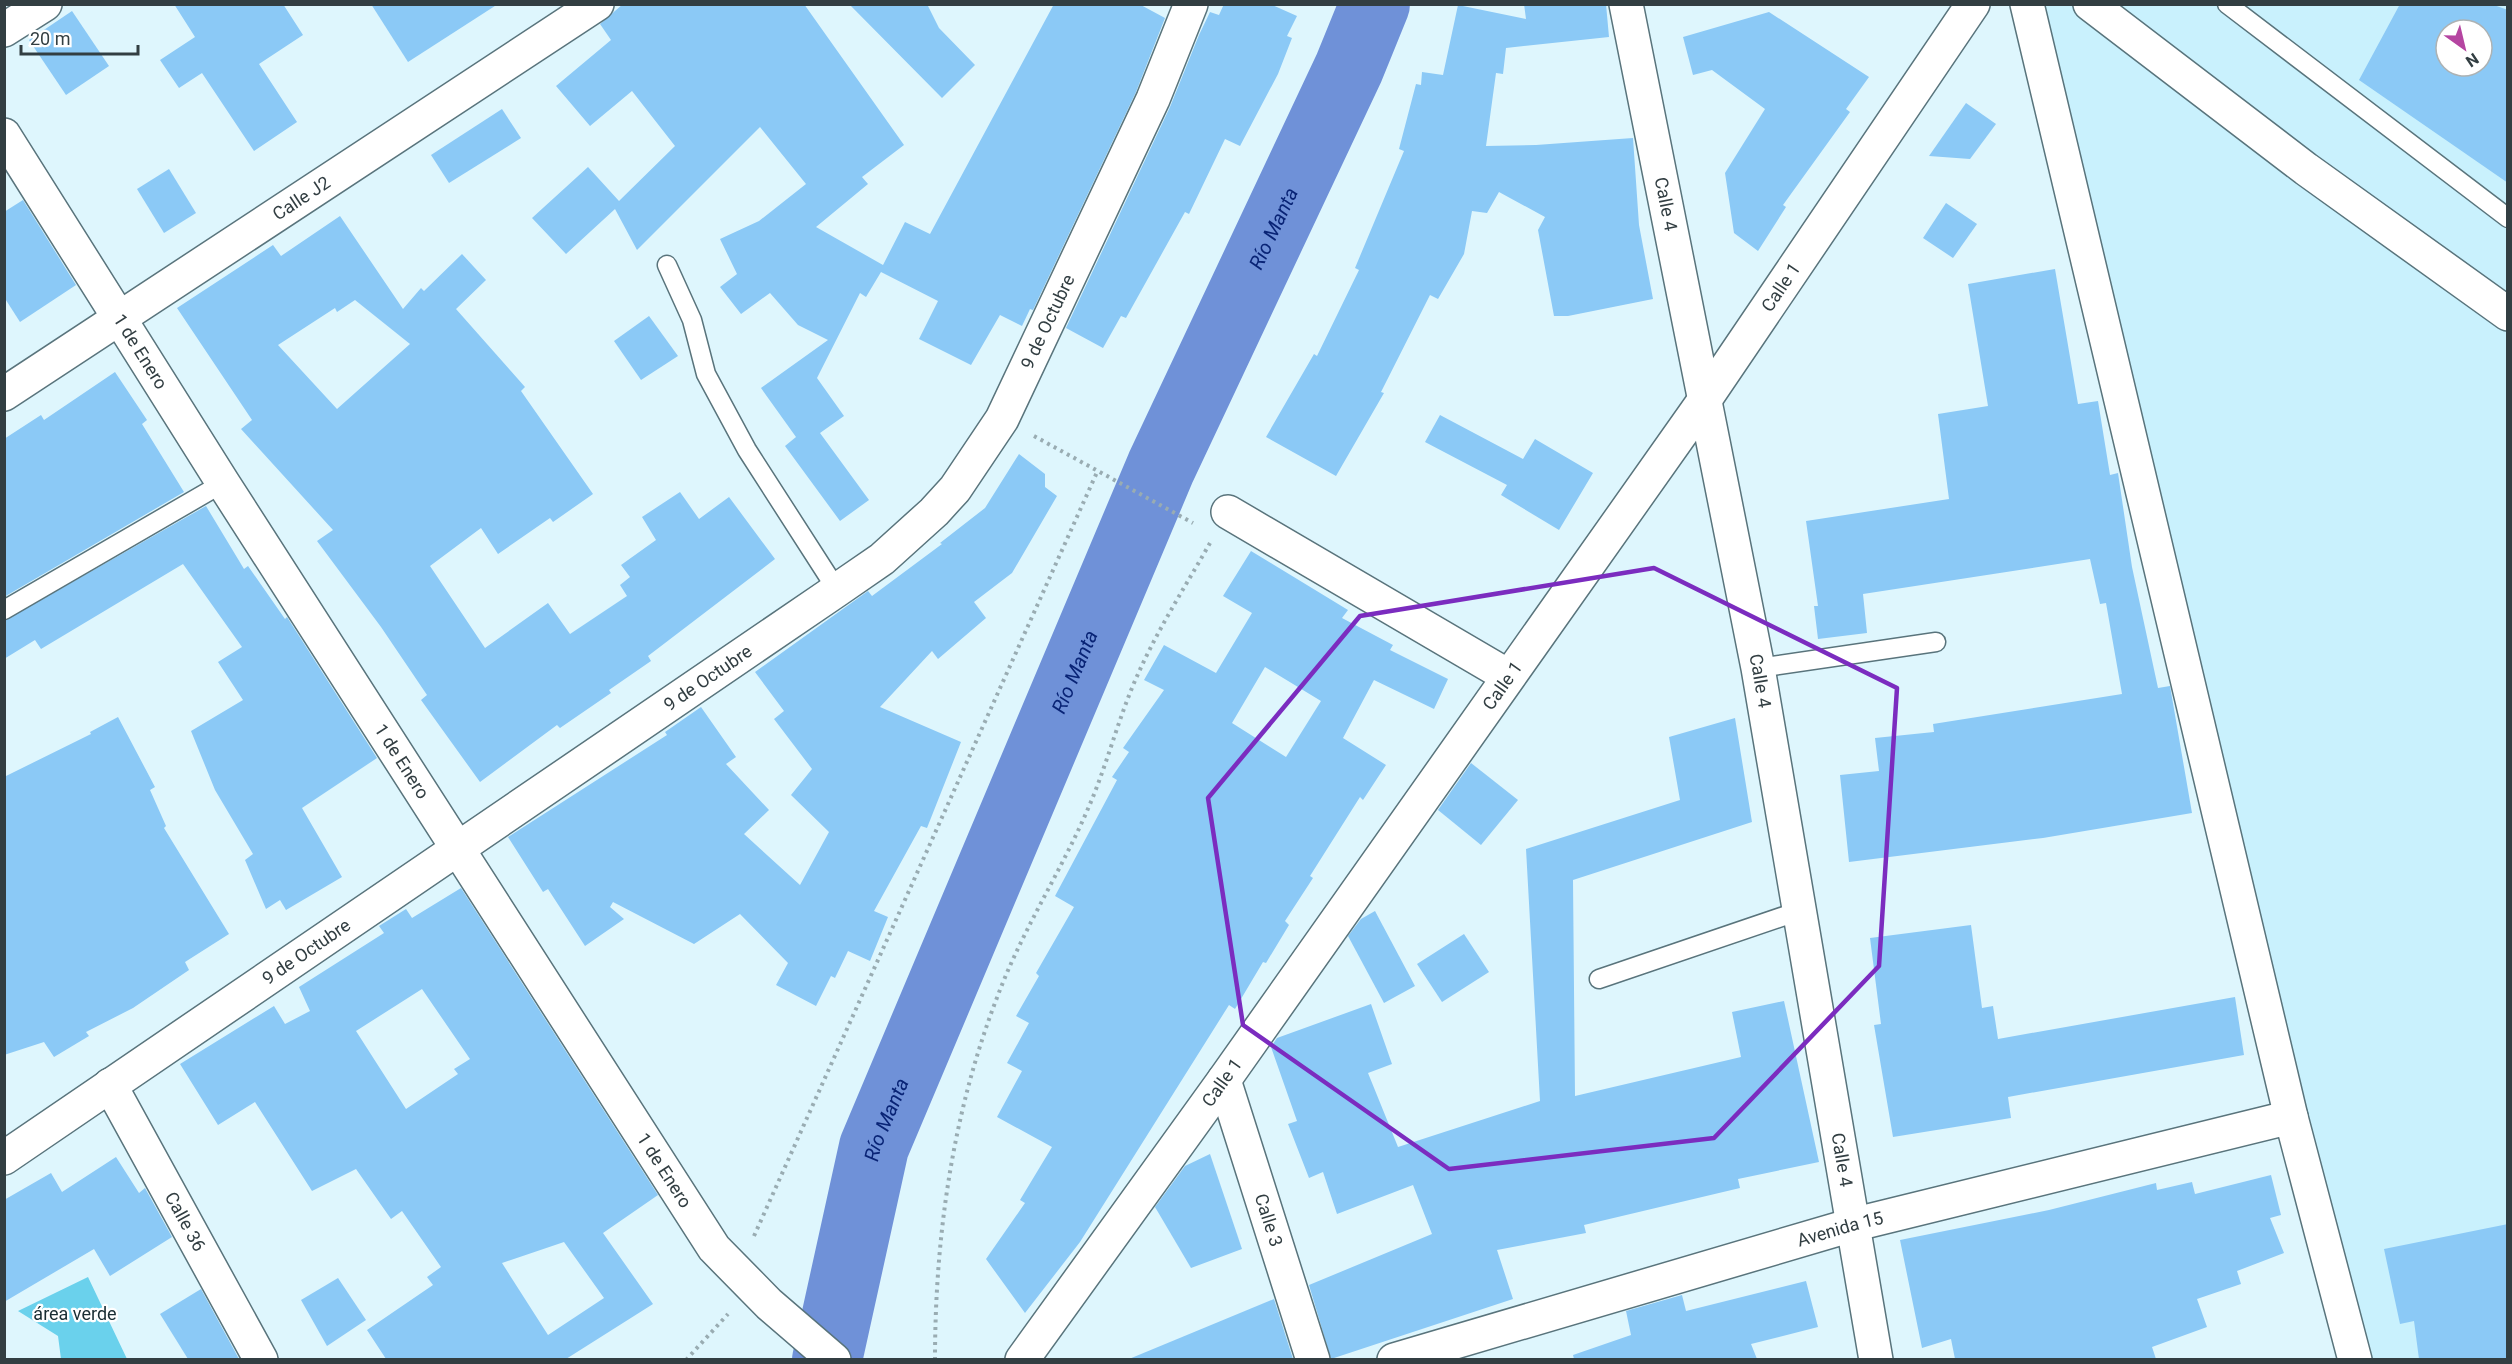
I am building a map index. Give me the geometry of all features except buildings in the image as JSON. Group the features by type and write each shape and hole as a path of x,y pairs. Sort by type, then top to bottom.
{"street":[{"path":"4,30 45,4"},
{"name":"Calle J2","path":"4,394 121,320 597,4"},
{"name":"9 de Octubre","path":"4,1158 458,851 882,559 934,512 955,489 1002,418 1153,99 1191,4"},
{"name":"Calle 4","path":"1626,4 1758,668 1876,1359"},
{"name":"Calle 1","path":"1022,1359 1224,1080 1706,398 1973,4"},
{"path":"2026,4 2291,1117 2355,1359"},
{"path":"2090,4 2306,169 2508,314"},
{"name":"1 de Enero","path":"4,135 223,483 714,1248 753,1289 834,1359"},
{"path":"1222,524 1508,676"},
{"name":"Calle 3","path":"1224,1080 1313,1359"},
{"name":"Calle 36","path":"110,1085 261,1359"},
{"name":"Avenida 15","path":"1394,1359 1852,1225 2291,1117"}],"lane":[{"path":"2227,4 2508,218"},
{"path":"667,265 692,320 706,374 747,450 837,590"},
{"path":"4,610 223,483"},
{"path":"1758,668 1936,642"},
{"path":"1599,979 1799,911"}],"path":[{"path":"935,1359 935,1303 940,1232 963,1105 998,993 1087,812 1137,676 1222,524 1099,471 1002,418"},
{"path":"686,1359 753,1289 1099,471"}],"highlighted area":[{"path":"1654,568 1897,688 1879,966 1714,1138 1449,1169 1243,1025 1208,798 1360,616"}],"shaded area":[{"path":"2012,5 2507,5 2507,1359 2342,1359"}],"green space":[{"name":"área verde","path":"88,1277 127,1359 61,1359 58,1336 18,1311"}],"waterway":[{"name":"Río Manta","path":"827,1360 874,1147 1161,467 1349,68 1375,4"}]}
